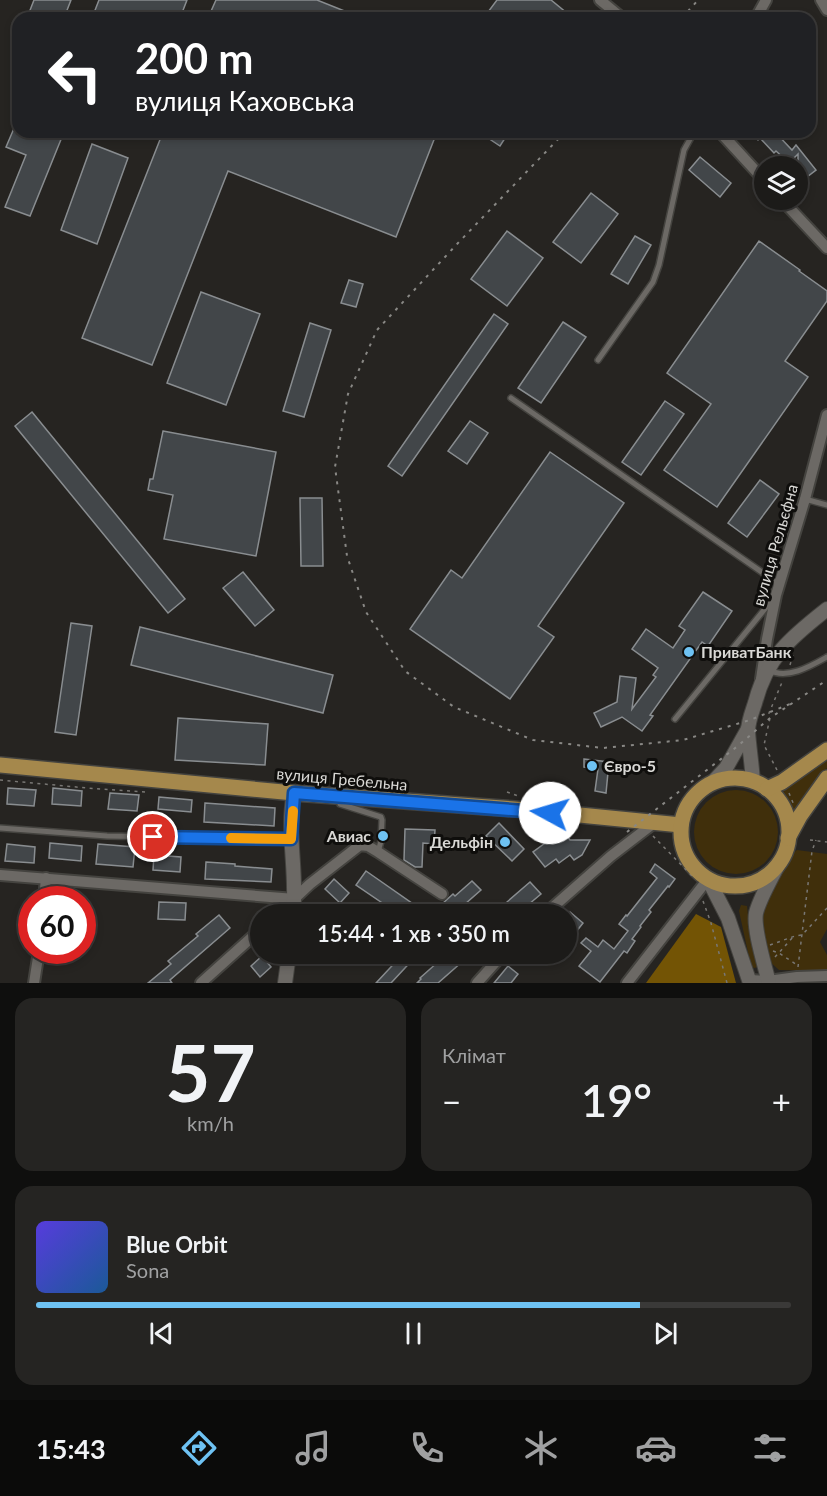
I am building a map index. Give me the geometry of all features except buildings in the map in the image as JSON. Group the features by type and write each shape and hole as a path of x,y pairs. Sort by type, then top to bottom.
{"main road":[{"path":"760,785 782,782 827,750"},
{"name":"вулиця Гребельна","path":"0,765 294,797 340,797 529,810 681,825"},
{"path":"788,838 800,816 827,778"},
{"path":"726,779 740,779 760,785 777,799 788,824 788,838 780,861 769,873 755,882 740,886 723,885 708,879 689,862 681,838 681,825 691,800 712,783 726,779"}],"street":[{"path":"600,0 615,12"},
{"path":"821,0 827,10"},
{"path":"726,138 754,169"},
{"path":"791,210 827,248"},
{"name":"вулиця Рельєфна","path":"748,729 760,685 778,590 827,415"},
{"name":"вулиця Рельєфна","path":"760,685 767,669 781,650 827,609"},
{"path":"712,783 726,768 748,729"},
{"path":"748,729 760,785"},
{"path":"294,797 291,839 294,904"},
{"path":"556,904 611,856 654,823"},
{"path":"289,904 310,884 360,845 368,846 442,894"},
{"path":"769,982 756,915 780,861"},
{"path":"0,874 295,899"},
{"path":"45,886 46,878"},
{"path":"627,983 708,879 728,918 749,981 769,982 797,977 827,976"},
{"path":"207,981 250,940"},
{"path":"34,983 37,964"},
{"path":"285,983 288,964"},
{"path":"477,983 494,964"}],"lane":[{"path":"598,360 653,282 659,265 684,150 691,138"},
{"path":"511,398 778,590 675,719"},
{"path":"805,499 827,504"},
{"path":"767,669 774,672 791,672 813,665 827,657"},
{"path":"340,797 340,804 381,817 378,852"},
{"path":"0,828 107,836 291,839"}],"path":[{"path":"779,775 764,745 769,713 795,652"},
{"path":"507,792 523,797"},
{"path":"789,793 796,808"},
{"path":"810,840 827,842"},
{"path":"761,948 779,953 798,966 812,851 816,840"},
{"path":"761,948 802,935 827,908"},
{"path":"774,959 795,936"}],"shaded area":[{"path":"827,756 827,768 811,786 793,818 777,789"},
{"path":"736,790 752,793 766,802 775,816 778,832 775,848 766,862 752,871 736,874 720,871 706,862 697,848 694,832 697,816 706,802 720,793"},
{"path":"797,850 827,854 827,929 820,942 827,955 827,971 779,970 769,961 761,919 789,857"},
{"path":"741,905 747,906 760,964 754,968 751,966 739,911"},
{"path":"696,914 721,927 736,983 646,983"}],"railway":[{"path":"687,12 698,0"},
{"path":"559,138 377,330 348,394 335,467 347,556 366,612 405,671 454,707 533,740 603,748 683,740 750,720 795,702"},
{"path":"627,832 770,718 827,680"}],"slow traffic":[{"path":"231,838 291,839 293,811"}],"place":[{"name":"ПриватБанк","path":"689,652"},
{"name":"Євро-5","path":"592,766"},
{"name":"Авиас","path":"383,836"},
{"name":"Дельфін","path":"505,842"}],"route":[{"path":"153,837 291,839 294,793 550,813"}]}
